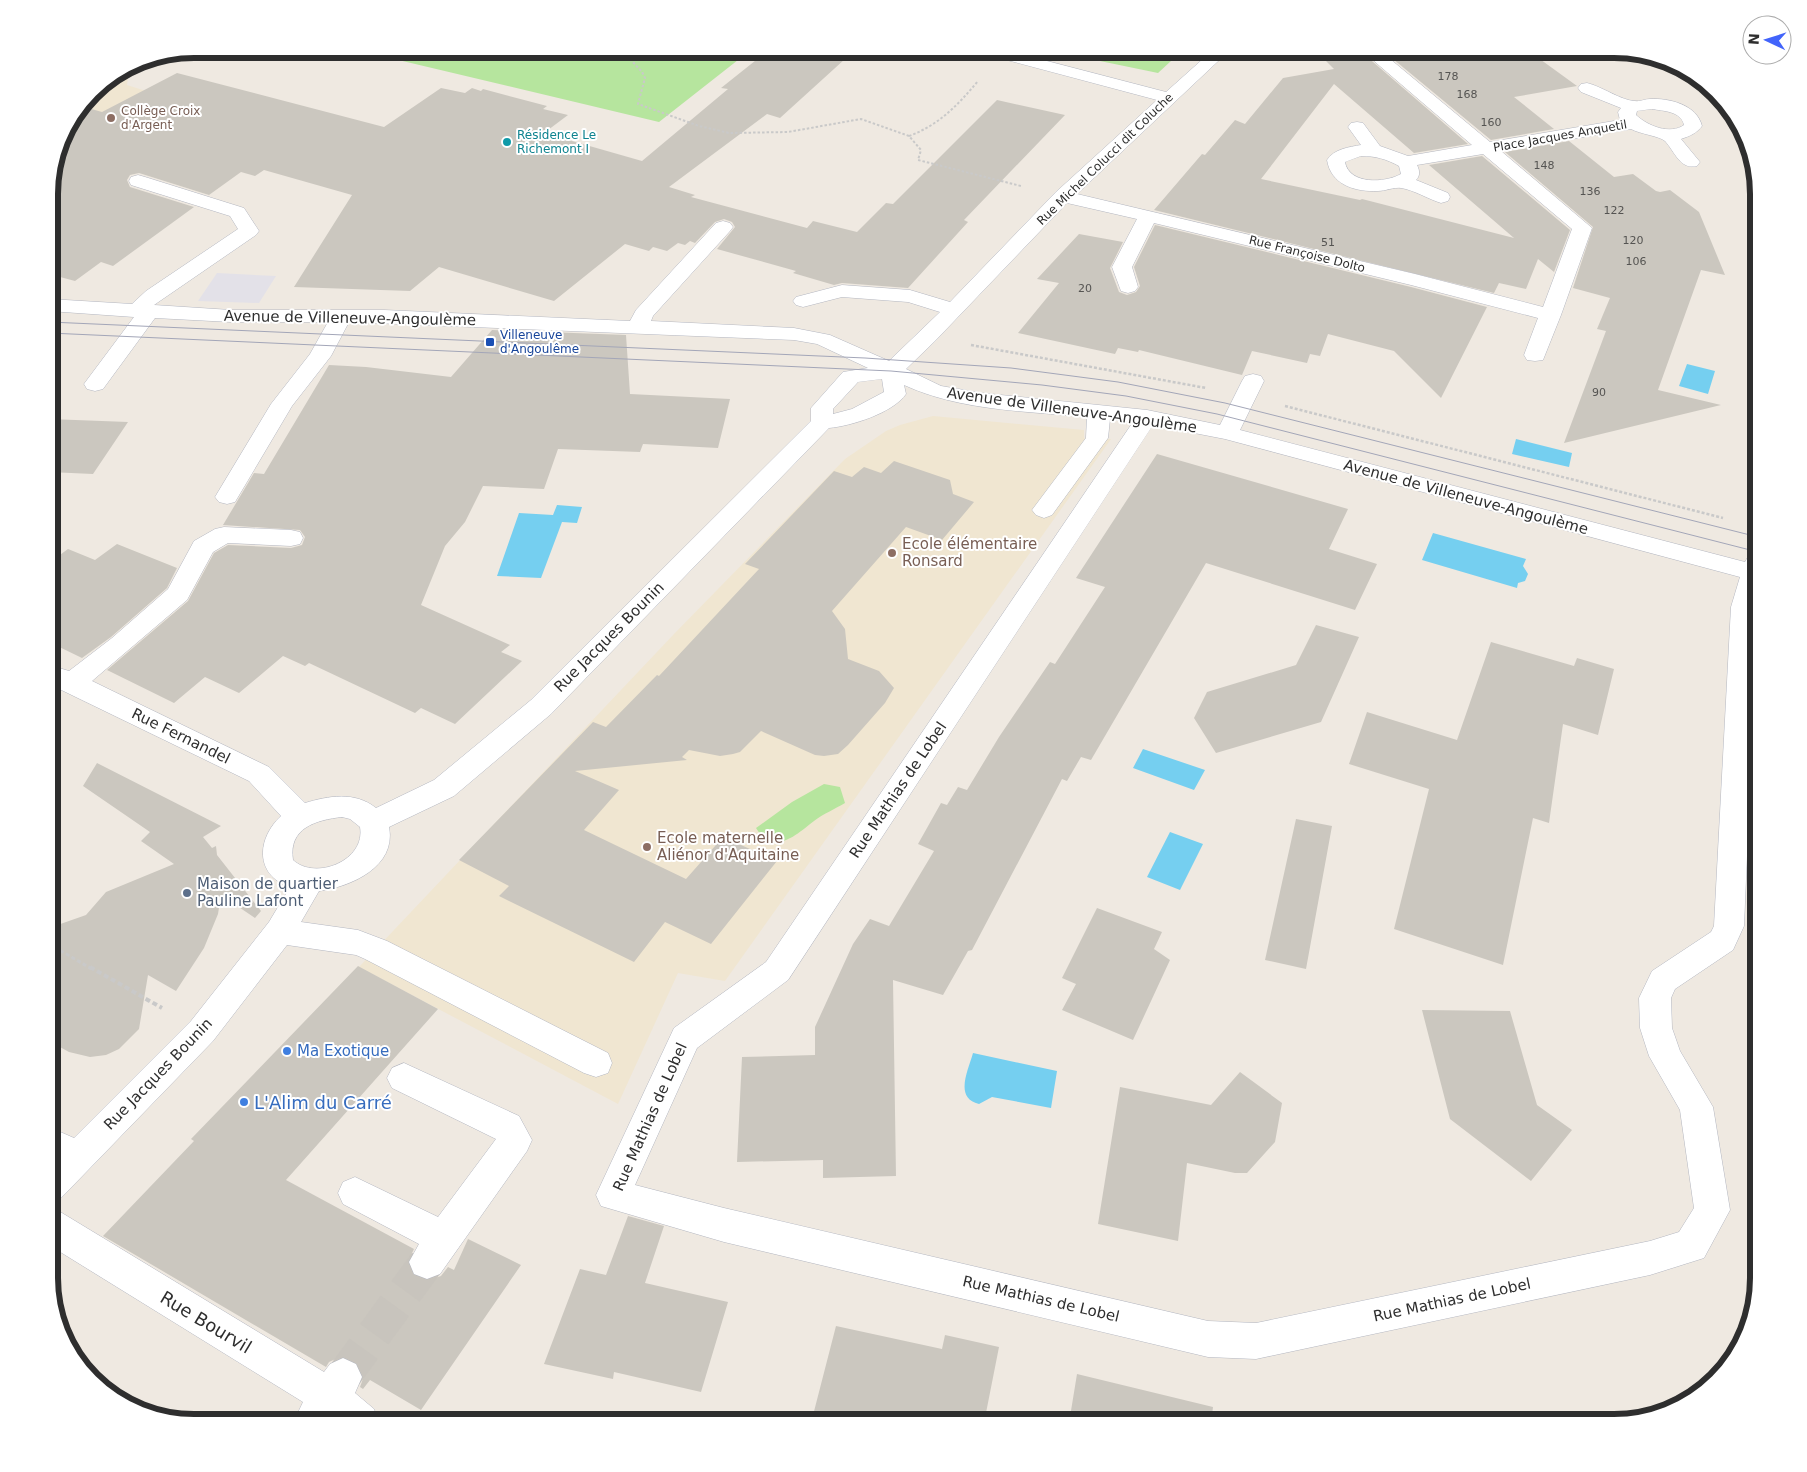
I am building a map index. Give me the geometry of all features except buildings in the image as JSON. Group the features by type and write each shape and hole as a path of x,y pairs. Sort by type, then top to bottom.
{"street":[{"path":"1014,58 1063,73 1169,98"},
{"name":"Rue Michel Colucci dit Coluche","path":"890,371 928,337 1063,196 1213,58"},
{"path":"1379,58 1582,228 1535,355"},
{"path":"1586,88 1632,115"},
{"name":"Place Jacques Anquetil","path":"1405,162 1487,148 1632,115 1652,104 1666,106 1687,114 1693,120 1693,126 1689,130 1668,134 1654,132 1632,115"},
{"path":"1357,127 1374,151"},
{"path":"1668,134 1691,162"},
{"path":"1354,151 1374,151 1396,156 1405,162 1410,169 1410,176 1403,182 1392,185 1363,184 1350,180 1340,174 1336,167 1336,160 1354,151"},
{"path":"95,384 153,294 249,230 237,212 138,181"},
{"path":"1403,182 1441,198"},
{"name":"Rue Françoise Dolto","path":"1063,196 1551,315"},
{"path":"1128,287 1122,267 1148,216"},
{"path":"638,327 643,314 723,227"},
{"path":"803,302 842,291 910,296 953,310"},
{"name":"Avenue de Villeneuve-Angoulème","path":"58,306 231,316 384,316 781,333 823,340 935,391 981,400 1099,411 1227,433 1750,567"},
{"path":"227,498 282,404 320,356 341,317"},
{"path":"822,422 842,420 874,408 895,394 890,371"},
{"name":"Rue Jacques Bounin","path":"373,822 444,788 505,739 541,706 822,422 822,408 851,377 890,371"},
{"path":"1227,433 1252,381"},
{"path":"1044,510 1097,438 1099,411"},
{"name":"Rue Mathias de Lobel","path":"1146,418 777,971 685,1038 613,1195 724,1224 1198,1337 1231,1341 1256,1342 1650,1258 1691,1246 1712,1210 1696,1107 1665,1056 1656,1028 1655,998 1663,980 1722,941 1729,926 1744,607 1750,584"},
{"path":"60,679 121,644 178,594 203,547 224,535 292,538"},
{"name":"Rue Fernandel","path":"60,679 259,774 300,817"},
{"path":"342,806 360,811 373,822 376,838 369,854 353,869 333,879 310,881 291,876 279,864 277,848 285,831 300,817 321,808 342,806"},
{"name":"Rue Jacques Bounin","path":"58,1163 63,1150 202,1031 280,931 310,881"},
{"path":"280,931 358,943 376,950 596,1063"},
{"path":"355,1193 436,1250 515,1140 508,1127 404,1078"},
{"name":"Rue Bourvil","path":"58,1231 328,1399 348,1414"}],"path":[{"path":"629,58 645,78 638,104 699,126 729,133 752,134 788,132 860,119 909,136 921,150 918,160 1063,196"},
{"path":"909,136 923,132 957,108 998,58"},
{"path":"58,949 202,1031"}],"shaded area":[{"name":"Collège Croix d'Argent","path":"159,62 128,78 127,85 168,98 59,175 68,141 80,118 104,91 125,76 133,71"},
{"path":"217,273 276,276 259,303 198,301"},
{"name":"Ecole maternelle Aliénor d'Aquitaine","path":"933,416 1084,430 1084,438 1111,439 725,981 678,973 618,1104 359,967 674,634 845,459 886,431"}],"green space":[{"path":"390,58 741,58 659,122"},
{"path":"1086,58 1174,58 1158,73"},
{"path":"824,784 840,787 845,803 818,818 792,837 780,842 766,843 756,828 792,802"}],"water":[{"path":"1687,364 1715,371 1708,394 1679,386"},
{"path":"1516,439 1572,453 1569,467 1512,454"},
{"path":"557,505 582,507 577,523 562,522 541,578 497,576 519,513 553,515"},
{"path":"1433,533 1526,559 1523,566 1528,574 1525,581 1518,583 1517,588 1422,560"},
{"path":"1143,749 1205,770 1194,790 1133,768"},
{"path":"1170,832 1203,844 1180,890 1147,877"},
{"path":"973,1053 1057,1071 1051,1108 992,1097 979,1104 971,1101 965,1090 965,1083"}],"tunnel":[{"path":"343,1377 427,1262"}],"tram line":[{"path":"58,322 865,358 1011,368 1118,382 1225,403 1750,535"},
{"path":"58,333 891,371 1042,385 1126,396 1217,414 1750,550"}],"place":[{"name":"Collège Croix d'Argent","path":"111,118"},
{"name":"Résidence Le Richemont I","path":"507,142"},
{"name":"Villeneuve d'Angoulême","path":"490,342"},
{"name":"Ecole élémentaire Ronsard","path":"892,553"},
{"name":"Ecole maternelle Aliénor d'Aquitaine","path":"647,847"},
{"name":"Maison de quartier Pauline Lafont","path":"187,893"},
{"name":"Ma Exotique","path":"287,1051"},
{"name":"L'Alim du Carré","path":"244,1102"}]}
